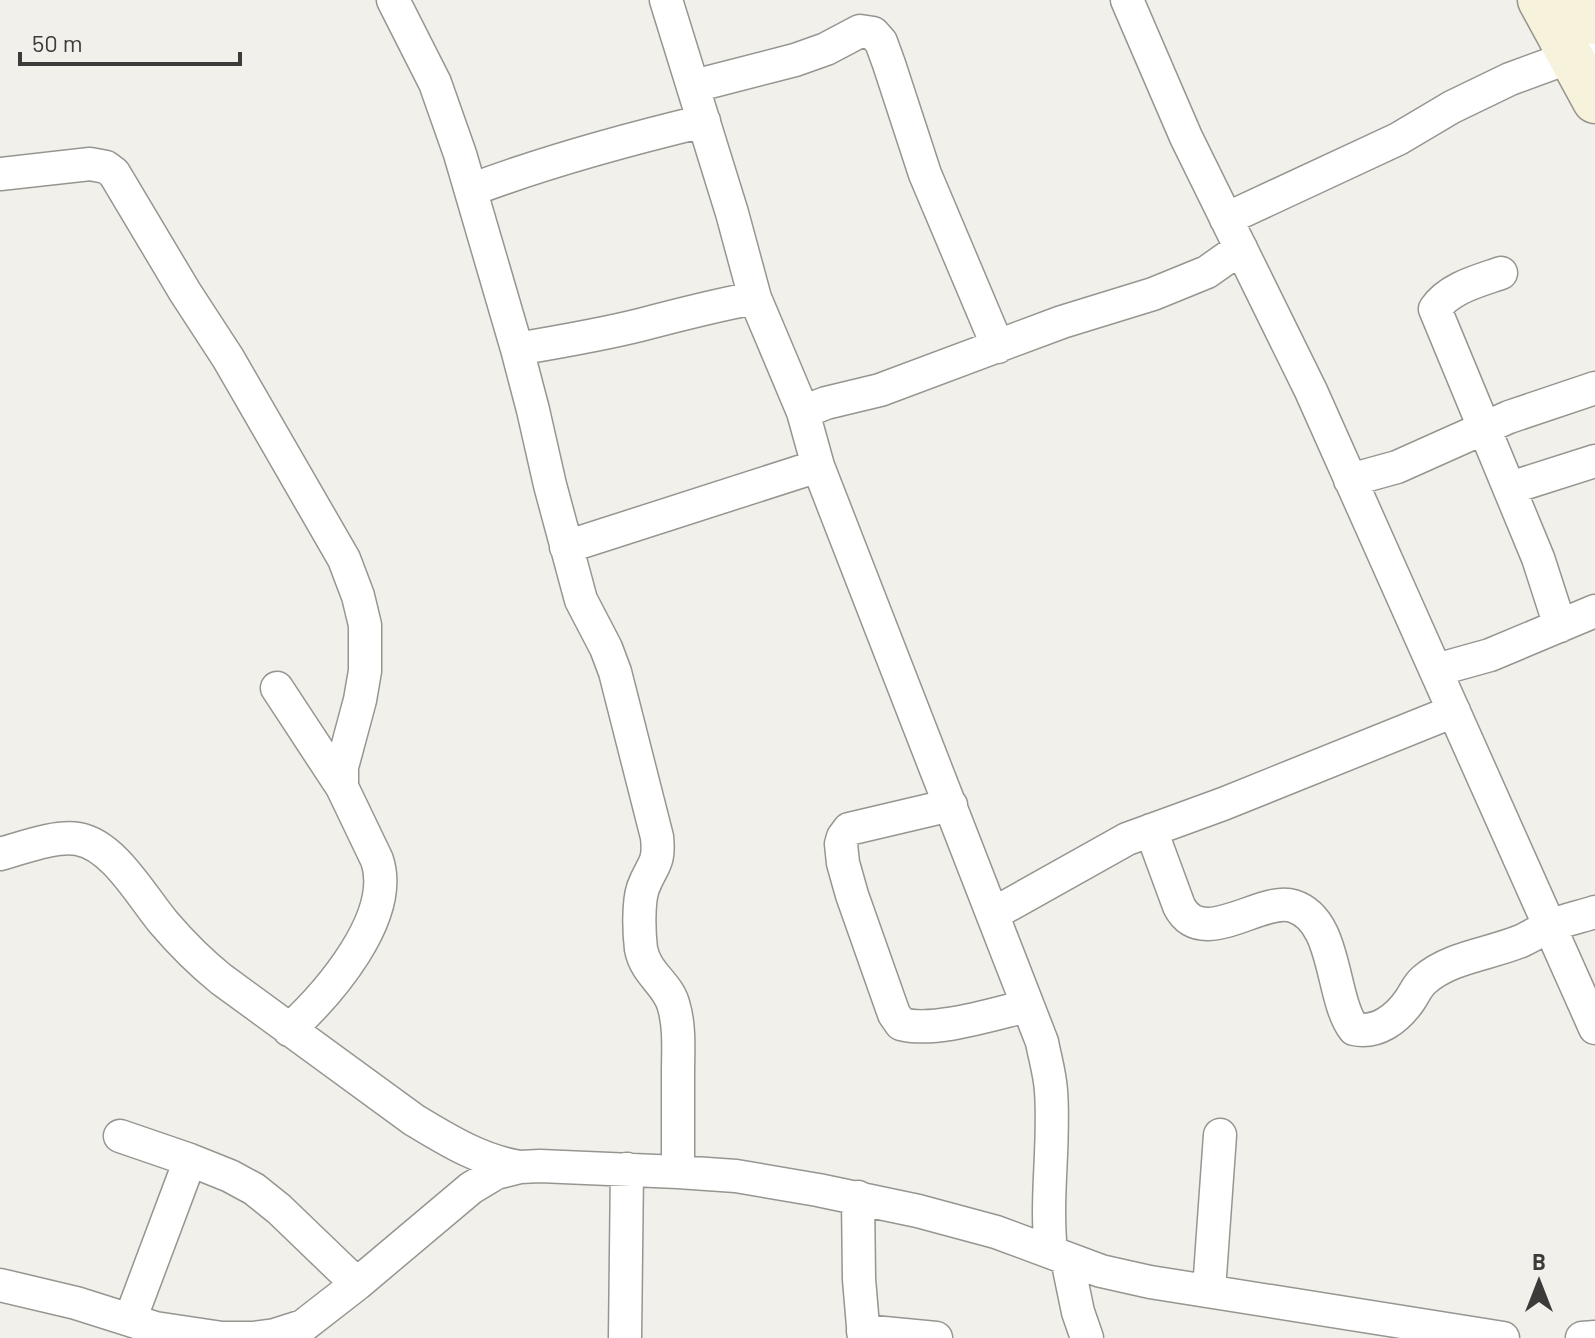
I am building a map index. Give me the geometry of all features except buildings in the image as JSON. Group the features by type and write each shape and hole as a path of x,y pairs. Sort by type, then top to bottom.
{"main road":[{"path":"1540,0 1587,41"},
{"path":"1583,0 1595,101"}],"street":[{"path":"393,0 435,83 471,190 517,349 581,600 615,672 657,837 658,859 643,888 640,902 641,949 652,975 669,993 675,1010 678,1039 678,1172"},
{"path":"666,0 755,298 803,412 818,466 1042,1042 1052,1093 1048,1226 1087,1338"},
{"path":"1127,0 1186,137 1311,391 1595,1028"},
{"path":"694,86 795,60 826,49 860,31 873,33 881,42 925,174 998,347"},
{"path":"1226,219 1398,139 1452,107 1587,41"},
{"path":"471,190 616,142 704,121"},
{"path":"0,174 90,164 106,167 114,173 228,358 336,543 358,596 365,625 365,671 342,767 342,787"},
{"path":"803,412 880,390 1062,322 1153,294 1207,272 1241,248"},
{"path":"1501,273 1465,285 1444,298 1435,309 1437,320 1510,488 1560,626"},
{"path":"517,349 755,298"},
{"path":"1350,480 1397,467 1509,417 1595,388"},
{"path":"1510,488 1595,461"},
{"path":"566,547 818,466"},
{"path":"1436,670 1490,655 1595,611"},
{"path":"277,688 342,787 381,870 381,886 375,907 354,956 315,1006 289,1030"},
{"path":"993,914 1127,839 1223,804 1454,711"},
{"path":"951,805 849,829 841,844 852,895 894,1014 906,1026 928,1025 957,1023 1027,1006"},
{"path":"1151,830 1179,906 1189,919 1207,923 1230,920 1279,905 1291,905 1304,911 1319,928 1350,1026 1354,1029 1375,1029 1390,1021 1410,1001 1424,980 1438,970 1521,941 1550,926 1595,912"},
{"path":"0,854 65,838 79,839 102,849 197,959 414,1120 439,1136 504,1165 736,1176 858,1197 996,1232 1113,1274 1503,1338"},
{"path":"1209,1290 1220,1135"},
{"path":"120,1136 190,1160 254,1189 357,1284"},
{"path":"146,1329 190,1160"},
{"path":"0,1285 76,1303 146,1329 222,1338 306,1332 357,1284 471,1188 496,1173 520,1167"},
{"path":"625,1338 627,1169"},
{"path":"858,1197 859,1279 864,1334 936,1338"},
{"path":"1582,1338 1595,1337"}]}
